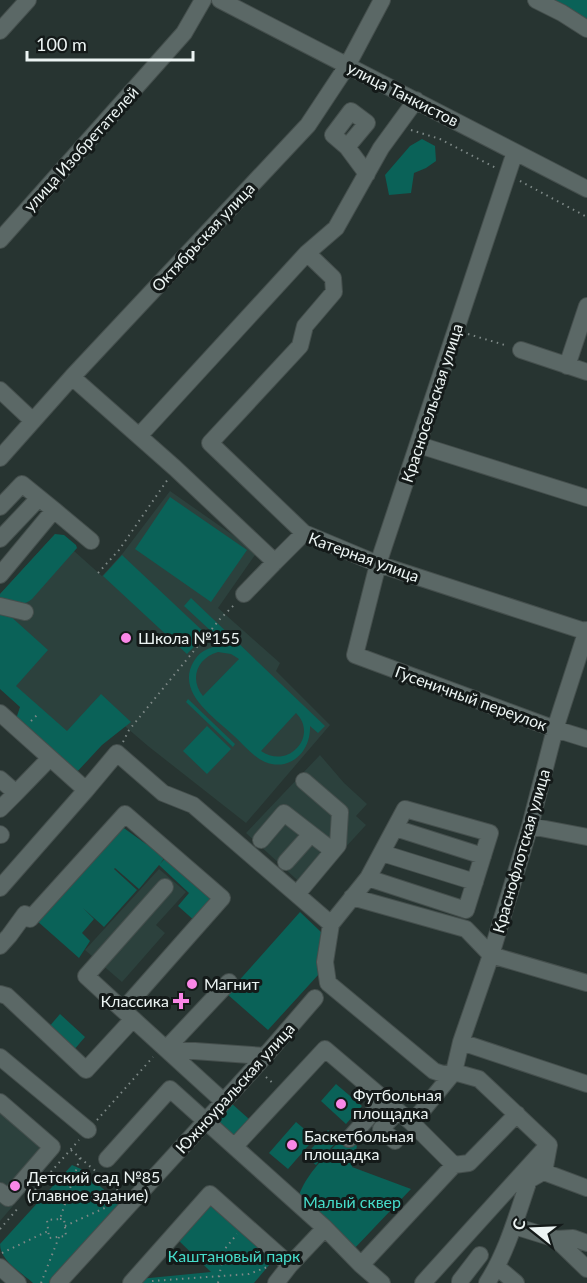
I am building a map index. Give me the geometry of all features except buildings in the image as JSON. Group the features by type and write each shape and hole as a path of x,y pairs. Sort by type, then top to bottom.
{"street":[{"path":"0,31 28,0"},
{"name":"улица Изобретателей","path":"0,240 184,33 203,0"},
{"name":"улица Танкистов","path":"220,0 587,189"},
{"name":"Октябрьская улица","path":"0,458 72,377 308,125 347,66 382,0"},
{"path":"536,0 587,29"},
{"path":"139,436 307,253 336,228 381,148 416,100"},
{"path":"347,147 367,174"},
{"name":"Красносельская улица","path":"355,655 378,564 515,152"},
{"path":"304,533 210,443 300,346 305,326 334,292 333,278 307,253"},
{"path":"567,366 587,306"},
{"path":"521,350 587,372"},
{"path":"72,377 175,468 275,562"},
{"path":"0,390 33,421"},
{"path":"419,445 587,498"},
{"path":"0,507 22,484 91,541"},
{"path":"0,539 39,498"},
{"path":"0,575 54,510"},
{"name":"Катерная улица","path":"244,594 304,533 378,564 587,631"},
{"path":"0,606 25,612"},
{"name":"Краснофлотская улица","path":"454,1072 460,1042 491,955 530,826 555,729 587,631"},
{"name":"Гусеничный переулок","path":"355,655 587,739"},
{"path":"0,713 86,790"},
{"path":"0,888 117,753 163,793 193,805 331,924"},
{"path":"0,809 50,758"},
{"path":"0,779 16,793"},
{"path":"297,894 339,845 340,812 304,781"},
{"path":"368,878 466,910 490,833 405,809 368,878 331,924 325,962 328,983 434,1071 443,1074 454,1072 479,1079 549,1144"},
{"path":"261,840 284,813 333,851"},
{"path":"0,994 7,996 86,1070 222,898 125,814 30,919 25,914 3,936"},
{"path":"530,826 587,837"},
{"path":"395,828 483,856"},
{"path":"286,862 311,834"},
{"path":"382,853 475,882"},
{"path":"165,887 86,976 224,1101"},
{"path":"352,897 466,929 491,955 587,983"},
{"path":"166,1049 229,982"},
{"name":"Южноуральская улица","path":"58,1283 129,1200 206,1121 315,998"},
{"path":"460,1042 587,1084"},
{"path":"166,1049 260,1061"},
{"path":"235,1146 325,1049 412,1123 454,1165"},
{"path":"0,1057 88,1130"},
{"path":"412,1123 454,1072"},
{"path":"107,1159 170,1089 325,1228 371,1276 454,1165 469,1163 517,1114"},
{"path":"350,1139 384,1100"},
{"path":"0,1102 52,1147 8,1198 0,1191"},
{"path":"395,1141 381,1129 398,1111"},
{"path":"544,1172 549,1144"},
{"path":"423,1283 549,1144"},
{"path":"487,1283 497,1267 514,1226 529,1180 544,1172 587,1188"},
{"path":"130,1283 210,1194 285,1261"},
{"path":"514,1226 556,1239 573,1238 587,1243"},
{"path":"276,1283 285,1261 325,1228"},
{"path":"556,1239 587,1269"},
{"path":"460,1283 480,1255"},
{"path":"0,1267 18,1283"},
{"path":"497,1267 516,1283"}],"path":[{"path":"397,126 440,139 587,217"},
{"path":"456,330 521,350"},
{"path":"98,573 119,550 175,468"},
{"path":"117,753 129,730 220,619 244,594"},
{"path":"260,1061 284,1093"},
{"path":"65,1226 129,1200 71,1150"},
{"path":"60,1219 80,1158"},
{"path":"64,1219 65,1226 66,1236 49,1238 47,1220 64,1219"},
{"path":"218,1283 224,1250 244,1225"},
{"path":"0,1254 48,1231"},
{"path":"41,1283 59,1237"},
{"path":"153,1281 249,1274 285,1261"}],"shaded area":[{"name":"Школа №155","path":"170,491 257,552 218,608 280,663 276,671 330,725 246,823 106,710 72,745 0,683 0,594 55,534 102,576 123,553"},
{"path":"320,755 344,783 367,804 356,816 366,825 307,889 246,833"},
{"path":"159,869 186,892 156,925 165,933 122,982 85,950"},
{"name":"Детский сад №85 (главное здание)","path":"0,1094 61,1150 0,1221"}],"green space":[{"path":"544,0 587,0 587,21"},
{"path":"422,139 435,146 436,161 414,173 411,193 389,195 385,175 410,146"},
{"path":"170,497 247,550 211,602 135,549"},
{"path":"55,534 64,535 77,548 28,602 17,603 0,598 0,594"},
{"path":"122,555 206,634 187,654 103,576"},
{"path":"191,598 325,726 318,733 310,726 307,744 298,757 283,764 261,760 199,703 189,683 189,672 194,661 208,649 226,645 184,606","holes":["218,652 231,654 239,659 203,696 196,683 197,670 205,659","296,713 302,722 304,731 297,748 281,756 271,756 261,751"]},
{"path":"0,612 8,614 48,650 16,686 67,731 101,694 131,722 102,745 76,773 16,719 20,707 0,689"},
{"path":"188,699 235,744 233,747 186,702"},
{"path":"207,726 231,749 207,774 183,751"},
{"path":"121,826 146,844 157,846 167,854 160,864 168,855 216,898 196,922 178,906 189,893 159,865 139,889 115,868 137,890 104,927 83,908 94,919 82,933 90,941 79,958 36,920"},
{"path":"300,912 321,932 329,963 268,1030 227,994"},
{"path":"60,1014 85,1037 73,1051 48,1028"},
{"name":"Футбольная площадка","path":"336,1084 362,1106 346,1124 321,1101"},
{"path":"231,1103 249,1119 232,1140 214,1124"},
{"name":"Баскетбольная площадка","path":"296,1122 315,1138 288,1169 269,1153"},
{"path":"328,1130 339,1139 316,1165 305,1156"},
{"name":"Малый сквер","path":"345,1135 357,1146 352,1167 411,1189 353,1250 298,1198 306,1180"},
{"path":"72,1165 81,1169 121,1205 50,1283 33,1283 7,1261 0,1244"},
{"name":"Каштановый парк","path":"210,1200 275,1258 254,1283 136,1283 139,1279 211,1272 176,1238"}],"place":[{"name":"Школа №155","path":"126,638"},
{"name":"Магнит","path":"192,984"},
{"name":"Классика","path":"181,1001"},
{"name":"Футбольная площадка","path":"341,1104"},
{"name":"Баскетбольная площадка","path":"292,1145"},
{"name":"Детский сад №85 (главное здание)","path":"15,1186"}]}
